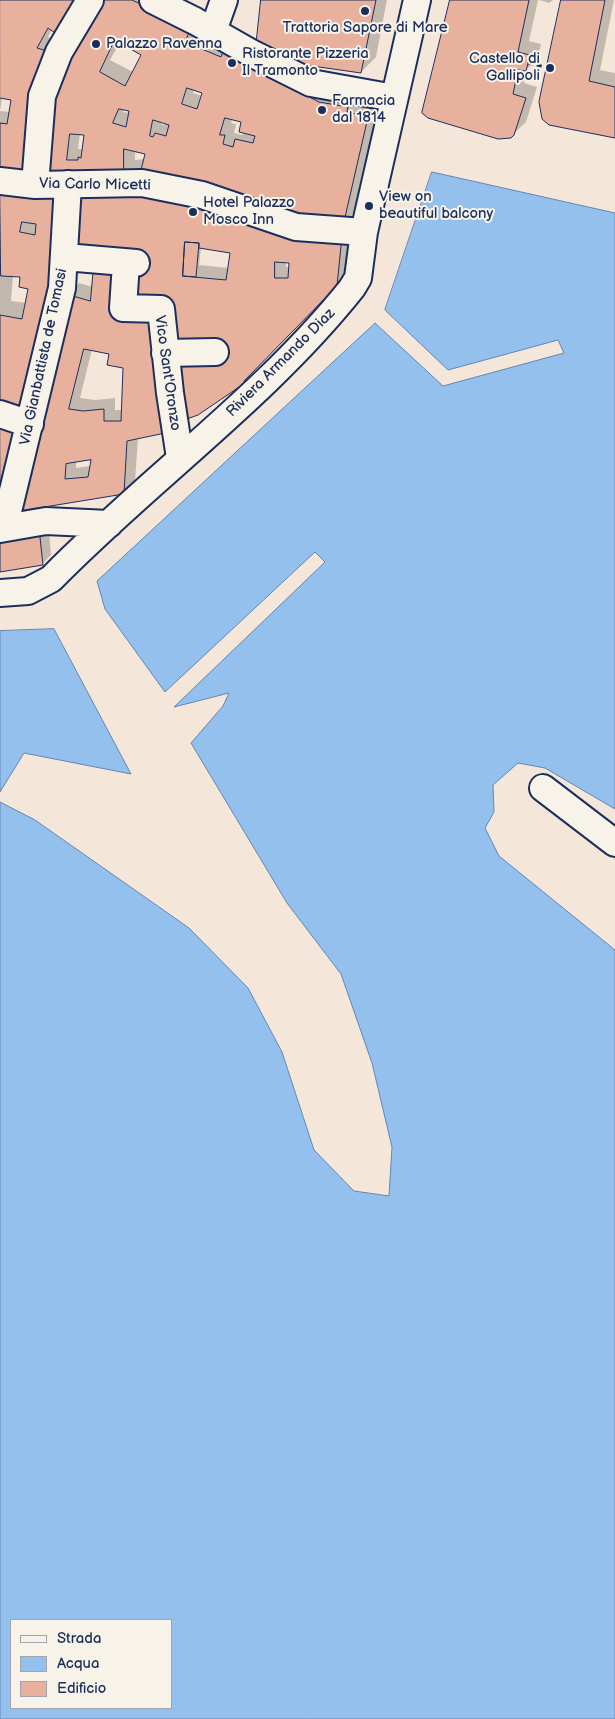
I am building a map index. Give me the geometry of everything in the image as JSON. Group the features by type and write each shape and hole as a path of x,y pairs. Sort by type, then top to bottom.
{"street":[{"path":"35,185 42,96 59,52 90,0"},
{"path":"213,31 224,0"},
{"name":"Riviera Armando Diaz","path":"0,593 28,591 51,579 108,524 256,391 330,316 358,278 364,232 417,0"},
{"path":"163,3 252,54 311,83 394,98"},
{"name":"Via Carlo Micetti","path":"0,181 35,185 142,183 202,195 296,227 364,232"},
{"name":"Via Gianbattista de Tomasi","path":"2,528 30,424 62,288 68,184"},
{"name":"Vico Sant'Oronzo","path":"65,257 131,263 122,308 161,309 165,353 180,458"},
{"path":"165,353 215,352"},
{"path":"0,414 30,424"},
{"path":"2,528 46,521 108,524"},
{"path":"543,788 615,843"}],"path":[{"path":"528,63 550,68"}],"water":[{"path":"432,172 615,213 615,809 545,768 518,763 493,785 494,812 485,828 499,856 615,950 615,1719 0,1719 0,802 35,820 189,928 248,988 282,1052 314,1150 354,1191 389,1196 392,1147 372,1063 341,974 287,903 191,743 223,706 229,693 174,707 325,562 315,552 165,692 105,609 97,581 375,323 443,386 564,353 558,340 448,370 385,310"},
{"path":"54,629 131,774 24,753 0,792 0,631"}],"building":[{"path":"0,0 83,0 62,38 48,28 37,48 51,52 27,180 0,177 0,123 7,124 11,100 0,98"},
{"path":"101,0 132,0 191,28 185,42 221,57 223,52 319,102 348,107 347,112 368,117 343,226 42,179 48,96 63,55 71,59","holes":["115,40 141,55 125,86 100,72","187,88 202,93 197,109 182,104","119,109 129,111 126,127 113,123","225,118 241,122 239,132 255,136 253,143 235,139 233,147 223,144 225,135 220,135","153,120 169,125 166,136 155,133 153,137 150,136","70,134 84,135 81,158 78,157 78,160 67,160","124,149 145,154 141,170 124,171"]},
{"path":"261,0 376,0 361,73 305,65 275,56 256,47"},
{"path":"450,0 529,0 518,52 530,55 526,71 518,70 513,94 526,98 514,135 511,138 498,139 428,118 422,113"},
{"path":"561,0 605,0 589,81 615,87 615,138 549,125 542,119 539,102"},
{"path":"0,188 62,193 62,239 27,415 0,408 0,315 22,319 28,289 19,287 20,277 1,276","holes":["22,222 36,224 35,235 20,232"]},
{"path":"72,190 200,197 197,208 222,211 276,225 275,234 342,236 337,286 244,381 245,383 198,415 184,420 170,358 166,306 126,305 128,268 72,250","holes":["185,242 199,243 199,248 230,253 226,280 183,276","275,262 289,263 288,278 275,278"]},
{"path":"185,242 199,243 196,277 183,276"},
{"path":"94,266 122,270 119,311 154,314 170,432 127,441 124,494 14,512 66,294 90,301","holes":["84,349 109,354 107,365 123,368 121,421 104,421 104,409 83,411 69,409","91,460 88,477 65,479 66,464"]},
{"path":"0,420 23,429 0,498"},
{"path":"39,528 43,565 0,572 0,535"}],"place":[{"name":"Trattoria Sapore di Mare","path":"365,11"},
{"name":"Palazzo Ravenna","path":"96,44"},
{"name":"Ristorante Pizzeria Il Tramonto","path":"232,63"},
{"name":"Castello di Gallipoli","path":"550,68"},
{"name":"Farmacia dal 1814","path":"322,110"},
{"name":"View on beautiful balcony","path":"369,206"},
{"name":"Hotel Palazzo Mosco Inn","path":"193,212"}]}
